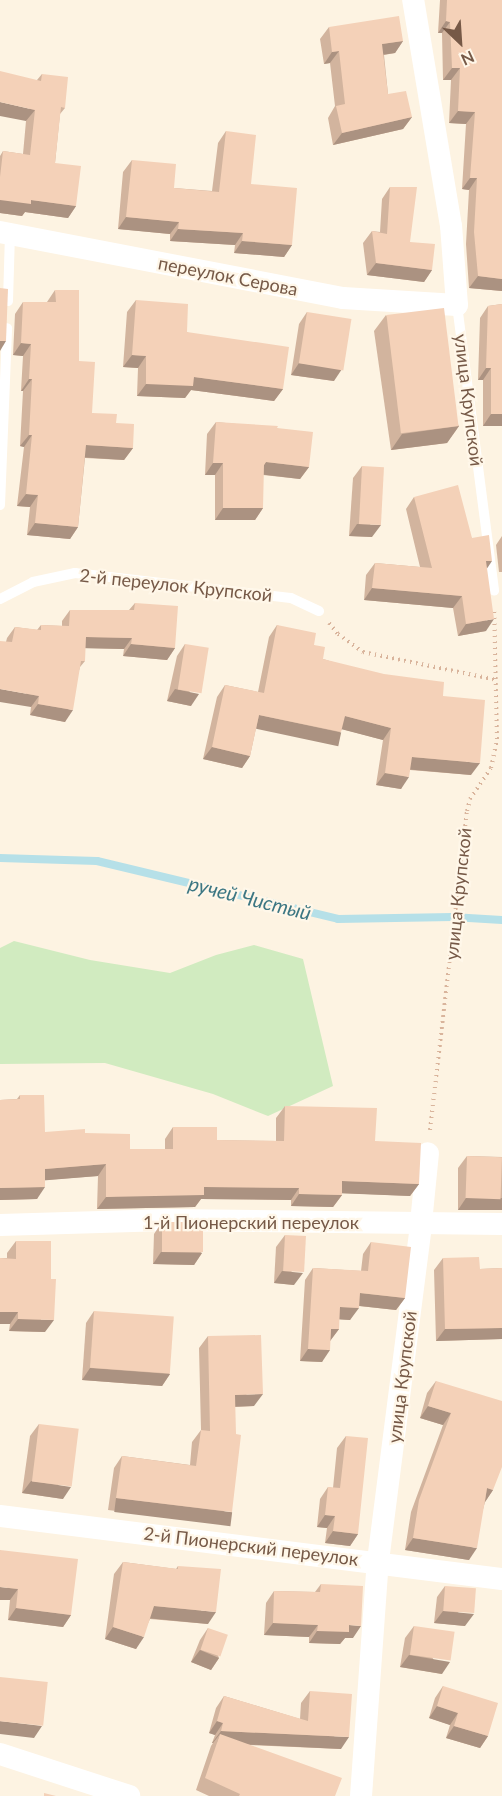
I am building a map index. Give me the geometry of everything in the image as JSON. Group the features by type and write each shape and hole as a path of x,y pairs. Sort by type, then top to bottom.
{"street":[{"name":"улица Крупской","path":"413,0 451,226 457,305"},
{"name":"переулок Серова","path":"5,233 343,298 457,305"},
{"name":"улица Крупской","path":"361,1796 378,1561 428,1153"},
{"name":"1-й Пионерский переулок","path":"0,1225 167,1220 502,1224"},
{"name":"2-й Пионерский переулок","path":"0,1516 378,1561 502,1579"},
{"path":"0,1754 129,1796"}],"lane":[{"path":"0,505 5,233"},
{"name":"улица Крупской","path":"457,305 494,591"},
{"name":"2-й переулок Крупской","path":"0,599 33,582 75,573 291,598 319,611"}],"path":[{"name":"улица Крупской","path":"428,1153 470,799 491,768 495,754 497,680 494,591"},
{"path":"319,611 338,634 363,652 497,680"}],"green space":[{"path":"14,941 90,960 170,973 216,955 254,945 303,959 333,1086 268,1116 213,1094 105,1063 0,1064 0,948"}],"building":[{"path":"447,0 502,0 502,279 478,276 474,232 477,178 470,178 475,112 458,111 460,68 452,68 450,22 446,21"},
{"path":"399,16 403,41 382,44 388,94 406,91 412,117 342,133 336,106 345,104 339,51 332,52 329,27"},
{"path":"0,71 41,81 42,74 68,77 65,108 61,107 55,163 81,166 76,206 31,200 31,204 0,200 3,151 30,155 35,110 0,102"},
{"path":"226,131 256,135 251,184 297,188 292,245 242,241 243,233 178,229 179,222 126,217 132,160 176,164 174,188 219,192"},
{"path":"390,187 417,187 410,242 435,244 432,270 376,263 372,231 387,234"},
{"path":"0,288 8,289 6,341 0,341"},
{"path":"55,290 79,290 79,361 95,362 92,413 117,414 116,423 134,424 133,448 86,445 78,527 35,523 38,495 26,494 32,435 29,435 32,379 29,379 31,344 21,343 23,302 56,302"},
{"path":"136,300 188,304 187,332 289,347 283,389 194,377 193,386 146,384 146,356 132,355"},
{"path":"502,304 502,414 491,414 491,368 486,368 488,306"},
{"path":"444,308 459,426 401,433 386,315"},
{"path":"307,312 351,319 343,370 299,363"},
{"path":"216,422 278,426 277,428 313,432 309,467 266,462 264,465 263,508 223,508 223,463 213,463"},
{"path":"362,466 384,467 381,525 359,524"},
{"path":"458,485 472,538 489,535 492,561 486,561 494,619 466,624 462,596 372,588 375,563 432,568 414,497"},
{"path":"135,603 178,606 175,648 131,644 132,638 86,637 85,661 81,661 73,710 38,704 39,696 0,689 0,641 12,642 15,627 41,630 41,625 69,626 70,610 134,610"},
{"path":"277,625 316,633 314,645 325,647 323,659 384,674 444,682 443,696 485,700 480,763 412,757 409,777 385,773 391,728 345,716 341,732 259,715 250,756 212,747 225,685 264,693"},
{"path":"185,644 209,648 202,693 178,689"},
{"path":"20,1095 44,1095 45,1132 85,1129 85,1133 130,1134 130,1149 173,1149 173,1127 217,1127 217,1140 284,1141 285,1106 377,1108 375,1141 421,1143 419,1184 342,1181 342,1195 299,1194 299,1188 204,1187 204,1195 106,1197 106,1164 45,1169 45,1187 0,1188 0,1100 20,1099"},
{"path":"467,1156 502,1157 501,1199 466,1198"},
{"path":"162,1222 203,1222 203,1252 162,1252"},
{"path":"285,1235 306,1236 304,1272 283,1271"},
{"path":"16,1241 51,1241 51,1279 56,1279 54,1320 18,1319 18,1312 0,1312 0,1258 16,1259"},
{"path":"371,1242 411,1247 405,1298 360,1293 359,1308 340,1307 339,1329 331,1329 330,1350 308,1349 313,1268 368,1271"},
{"path":"479,1257 480,1269 502,1268 502,1328 445,1329 443,1258"},
{"path":"94,1311 174,1317 170,1373 90,1368"},
{"path":"261,1335 263,1394 235,1395 236,1434 241,1435 232,1512 116,1498 122,1456 196,1466 201,1430 210,1431 208,1336"},
{"path":"436,1381 502,1401 502,1467 493,1490 487,1488 477,1548 413,1538 419,1500 451,1413 428,1406"},
{"path":"39,1424 79,1429 72,1486 32,1482"},
{"path":"346,1436 368,1438 358,1534 333,1531 335,1516 325,1515 328,1487 340,1488"},
{"path":"0,1550 78,1559 71,1615 16,1608 18,1589 0,1587"},
{"path":"123,1562 178,1569 178,1566 221,1569 216,1612 154,1606 144,1637 113,1627"},
{"path":"321,1584 363,1586 361,1626 349,1625 349,1632 317,1631 318,1625 273,1623 274,1591 320,1592"},
{"path":"445,1586 476,1588 474,1613 443,1611"},
{"path":"414,1626 455,1632 451,1660 410,1655"},
{"path":"208,1628 228,1635 220,1657 201,1650"},
{"path":"0,1677 48,1682 43,1726 0,1721"},
{"path":"443,1686 498,1703 488,1736 454,1726 458,1713 437,1706"},
{"path":"310,1691 352,1694 349,1737 221,1731 223,1723 217,1721 224,1696 308,1721"},
{"path":"220,1734 342,1778 335,1796 239,1796 240,1794 205,1778"}],"waterway":[{"name":"ручей Чистый","path":"0,858 97,861 338,919 452,917 502,920"}]}
